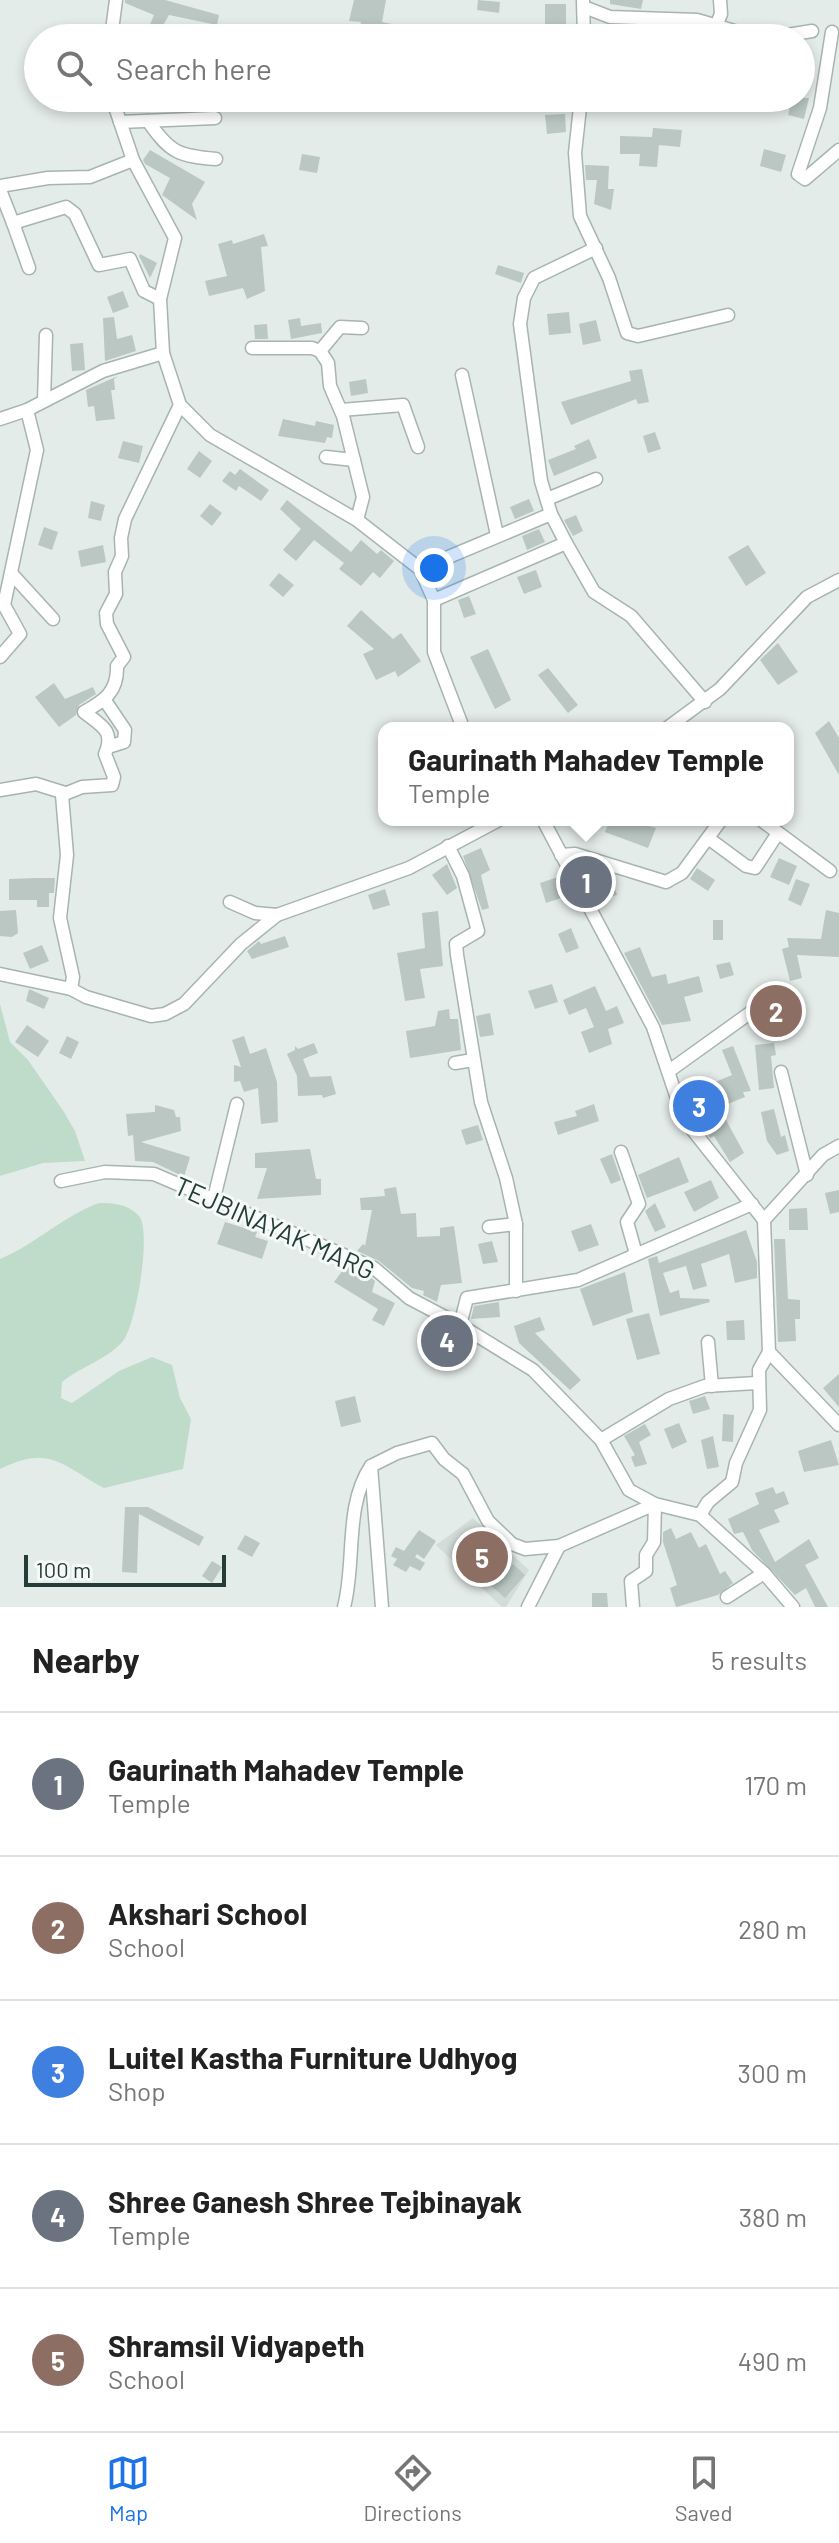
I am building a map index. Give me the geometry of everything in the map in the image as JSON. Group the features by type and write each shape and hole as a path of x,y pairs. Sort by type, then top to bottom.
{"street":[{"path":"113,24 116,0"},
{"path":"717,24 721,14 720,0"},
{"path":"584,24 583,4 610,17 697,20 710,24"},
{"path":"832,32 820,108 798,174 805,179 839,150"},
{"path":"117,112 133,160 175,238 160,299 163,353 180,405 210,435 357,520 420,569 434,600 434,652 461,722"},
{"path":"580,112 575,182 580,216 596,248 627,333 638,336 728,315"},
{"path":"120,122 215,118"},
{"path":"148,121 162,141 180,156 216,159"},
{"path":"29,268 0,188 48,178 90,177 133,160"},
{"path":"13,223 66,207 75,214 99,265 130,259 144,291 160,299"},
{"path":"596,248 534,278 524,298 520,324 547,499 551,514 594,592 631,616 705,702"},
{"path":"320,351 340,327 362,328"},
{"path":"44,401 46,335"},
{"path":"252,348 320,351"},
{"path":"320,351 328,363 330,386 341,410 363,497 357,520"},
{"path":"0,419 27,410 103,371 163,353"},
{"path":"462,375 489,515 497,535"},
{"path":"71,989 73,977 60,918 67,855 62,795 82,787 112,785 114,777 105,754 109,732 84,712 106,702 117,682 117,666 124,657 107,624 106,613 116,594 115,572 122,556 121,538 125,519 180,405"},
{"path":"341,410 403,405 418,447"},
{"path":"0,657 20,634 4,605 21,497 37,450 27,410"},
{"path":"326,457 354,460"},
{"path":"547,499 596,479"},
{"path":"420,569 551,514"},
{"path":"434,600 566,543"},
{"path":"11,573 53,619"},
{"path":"676,722 705,702 786,615 807,597 839,580"},
{"path":"106,702 125,730 124,742 108,747"},
{"path":"0,790 22,783 65,793"},
{"path":"0,974 71,989 86,997 151,1016 165,1014 184,1004 241,944 277,915 409,868 487,826"},
{"path":"546,826 653,1027 684,1119 764,1220 769,1352 761,1363 757,1383 760,1410 736,1463 732,1482 708,1502 700,1515"},
{"path":"561,855 575,854 666,882 682,873 717,826"},
{"path":"769,826 830,871"},
{"path":"708,838 746,866 755,868 778,833"},
{"path":"448,846 463,876 478,931 456,944 481,1102 506,1178 516,1224 516,1291"},
{"path":"230,902 255,913 277,915"},
{"path":"669,1071 761,1005"},
{"path":"455,1063 473,1060"},
{"path":"781,1072 807,1175"},
{"path":"214,1198 237,1104"},
{"path":"764,1220 823,1155 839,1146"},
{"path":"621,1152 639,1204 627,1222 636,1254"},
{"name":"TEJBINAYAK MARG","path":"61,1181 105,1172 154,1174 374,1268 409,1298 533,1370 601,1440 629,1490 655,1504 700,1515 764,1573 793,1607"},
{"path":"460,1325 467,1298 578,1280 752,1204"},
{"path":"489,1227 516,1224"},
{"path":"708,1342 712,1386"},
{"path":"769,1352 839,1425"},
{"path":"601,1440 669,1399 712,1386 757,1383"},
{"path":"344,1607 361,1481 371,1466 397,1453 432,1443 444,1459 463,1474 488,1521 512,1544 525,1549 559,1546 655,1504 654,1542 646,1555 646,1571 631,1581 633,1607"},
{"path":"371,1466 383,1582 382,1607"},
{"path":"528,1607 559,1546"},
{"path":"727,1597 764,1573"}],"shaded area":[{"path":"473,1518 529,1570 506,1607 502,1607 436,1545"}],"green space":[{"path":"0,1004 10,1042 28,1060 64,1112 75,1131 85,1161 43,1163 0,1176"},
{"path":"99,1203 115,1204 135,1212 143,1225 143,1258 137,1298 123,1341 110,1353 62,1382 61,1398 72,1403 119,1371 152,1357 172,1365 180,1398 191,1419 183,1469 104,1488 55,1460 31,1458 0,1469 0,1259"}],"building":[{"path":"125,0 165,0 219,15 217,24 169,15 164,24 150,24 154,15 125,3"},
{"path":"354,0 386,0 382,22 392,24 361,24 349,21"},
{"path":"478,0 500,2 499,13 477,10"},
{"path":"610,0 643,0 641,9 610,4"},
{"path":"545,4 566,4 566,24 545,24"},
{"path":"789,112 806,112 804,119 788,115"},
{"path":"565,114 566,132 547,134 545,115"},
{"path":"653,128 682,130 680,147 659,145 657,167 639,166 640,154 620,154 620,136 652,137"},
{"path":"764,149 786,155 781,172 760,166"},
{"path":"150,150 205,182 192,204 197,220 162,195 170,178 145,164 143,160"},
{"path":"302,154 320,157 317,173 299,170"},
{"path":"585,165 609,166 608,189 614,189 611,210 594,204 597,180 586,180"},
{"path":"264,234 268,246 261,247 265,291 247,299 243,288 209,296 205,281 227,276 218,244 232,240 233,244"},
{"path":"139,256 157,263 150,278"},
{"path":"498,265 524,273 521,283 495,274"},
{"path":"123,291 129,307 113,313 107,297"},
{"path":"569,312 571,333 549,335 547,314"},
{"path":"114,317 117,339 132,335 136,351 105,361 103,318"},
{"path":"300,318 301,326 321,323 322,333 291,339 288,320"},
{"path":"596,320 601,341 583,345 579,324"},
{"path":"267,324 268,339 255,339 254,325"},
{"path":"83,343 85,370 72,371 70,344"},
{"path":"642,369 649,402 638,404 636,399 571,425 561,402 631,381 629,371"},
{"path":"118,376 114,379 115,390 111,390 115,419 96,421 94,406 88,407 86,390"},
{"path":"366,379 368,393 351,396 349,382"},
{"path":"283,419 315,426 316,421 334,425 332,438 327,437 325,443 278,436"},
{"path":"655,432 661,449 648,453 643,436"},
{"path":"589,439 597,458 554,476 548,460 576,449 574,446"},
{"path":"123,441 143,446 139,463 118,458"},
{"path":"199,451 212,461 200,478 187,469"},
{"path":"240,469 269,490 261,501 239,486 236,491 222,481 230,471 235,475"},
{"path":"529,499 534,511 515,519 510,507"},
{"path":"287,500 351,552 361,540 377,554 381,550 394,561 380,578 373,572 361,586 339,569 344,563 314,540 296,561 283,550 301,529 280,509"},
{"path":"91,501 105,505 101,521 88,518"},
{"path":"210,504 222,513 212,526 200,516"},
{"path":"576,515 583,531 573,536 564,520"},
{"path":"44,527 58,532 52,550 38,545"},
{"path":"539,529 545,542 527,550 522,536"},
{"path":"103,545 106,562 81,567 78,551"},
{"path":"748,545 766,573 746,586 728,557"},
{"path":"536,570 542,587 524,594 517,577"},
{"path":"279,573 294,585 283,597 269,585"},
{"path":"469,596 476,614 464,618 458,600"},
{"path":"361,610 393,639 401,633 421,661 398,677 395,671 376,680 363,654 374,649 347,626"},
{"path":"778,643 798,672 778,685 760,660"},
{"path":"488,649 511,700 495,709 470,657"},
{"path":"548,668 578,705 568,713 538,675"},
{"path":"54,683 65,699 93,687 96,694 79,705 76,715 59,727 35,697"},
{"path":"829,721 839,738 839,775 815,733"},
{"path":"608,826 656,828 648,848 605,832"},
{"path":"481,848 490,870 481,875 489,908 482,910 463,856"},
{"path":"779,858 797,866 789,885 770,877"},
{"path":"447,864 457,888 447,895 432,875"},
{"path":"697,868 715,880 708,891 690,879"},
{"path":"595,871 610,874 617,895 603,898"},
{"path":"558,877 564,897 546,903 540,883"},
{"path":"55,878 54,893 49,893 49,907 37,907 37,900 9,900 9,879"},
{"path":"796,879 810,884 801,906 788,900"},
{"path":"385,889 390,905 373,910 368,895"},
{"path":"16,910 18,933 12,937 0,936 0,911"},
{"path":"826,910 839,913 839,957 797,955 802,978 790,981 782,949 789,947 787,938 821,939"},
{"path":"438,911 443,966 420,969 425,998 405,1001 397,953 425,948 422,913"},
{"path":"713,920 723,920 723,940 713,940"},
{"path":"571,928 579,948 566,953 558,934"},
{"path":"285,936 289,947 252,959 247,951 259,941 261,944"},
{"path":"42,945 49,961 30,969 23,953"},
{"path":"640,947 652,977 666,974 668,984 699,976 703,992 684,997 691,1021 662,1025 624,953"},
{"path":"730,962 734,975 720,979 716,965"},
{"path":"552,984 558,1002 535,1009 528,991"},
{"path":"595,986 606,1011 617,1006 624,1023 608,1029 612,1044 589,1053 581,1032 594,1027 586,1008 569,1015 563,1000"},
{"path":"29,989 49,998 44,1009 26,1001"},
{"path":"449,1009 450,1019 458,1019 461,1050 410,1058 406,1031 435,1026 438,1011"},
{"path":"490,1013 494,1035 480,1037 476,1016"},
{"path":"27,1025 49,1041 38,1057 15,1042"},
{"path":"67,1036 79,1042 71,1059 59,1053"},
{"path":"244,1036 250,1054 266,1048 277,1082 278,1122 261,1124 258,1088 244,1092 240,1081 234,1082 234,1065 241,1067 232,1040"},
{"path":"314,1043 318,1053 303,1059 310,1077 331,1076 336,1094 323,1098 322,1095 298,1096 297,1076 287,1054 295,1050 295,1046 298,1049"},
{"path":"774,1043 776,1055 771,1056 774,1088 759,1090 755,1045"},
{"path":"733,1046 751,1091 743,1092 745,1097 723,1106 713,1083 732,1075 722,1050"},
{"path":"594,1104 599,1121 558,1135 554,1122 577,1116 575,1111"},
{"path":"155,1105 174,1110 176,1117 180,1117 181,1131 141,1142 190,1157 184,1177 153,1162 135,1161 133,1135 128,1136 126,1114 155,1112"},
{"path":"774,1109 781,1137 785,1135 789,1151 777,1155 767,1141 761,1112"},
{"path":"726,1120 744,1153 730,1162 714,1136 710,1138 702,1126"},
{"path":"478,1125 483,1140 466,1145 461,1130"},
{"path":"310,1149 316,1179 321,1179 321,1195 257,1199 267,1168 255,1168 255,1153"},
{"path":"612,1154 621,1180 611,1184 600,1159"},
{"path":"679,1157 689,1182 647,1198 638,1175"},
{"path":"711,1180 719,1198 694,1212 684,1192"},
{"path":"396,1187 401,1214 416,1213 417,1237 440,1236 440,1228 454,1226 462,1283 441,1285 437,1302 423,1295 424,1291 412,1288 379,1261 357,1251 363,1244 365,1246 372,1210 361,1210 360,1198 385,1196 384,1189"},
{"path":"839,1190 839,1212 830,1214 825,1193"},
{"path":"655,1203 666,1227 655,1232 645,1211"},
{"path":"807,1208 808,1230 789,1230 789,1209"},
{"path":"225,1222 257,1232 255,1237 268,1241 262,1259 217,1244"},
{"path":"591,1224 599,1245 579,1252 571,1231"},
{"path":"746,1230 757,1262 757,1278 735,1283 729,1254 701,1264 707,1286 693,1290 686,1266 663,1273 670,1293 679,1290 680,1298 709,1299 710,1302 660,1316 648,1259 657,1256 659,1263"},
{"path":"774,1239 785,1239 788,1299 800,1300 800,1319 795,1319 796,1341 778,1342"},
{"path":"492,1241 498,1262 483,1264 478,1244"},
{"path":"346,1266 369,1276 375,1281 372,1292 395,1303 384,1326 372,1320 378,1309 334,1282"},
{"path":"625,1272 633,1312 593,1326 580,1289"},
{"path":"499,1302 500,1317 471,1319 474,1306"},
{"path":"649,1313 660,1354 637,1360 626,1319"},
{"path":"540,1317 545,1330 535,1333 581,1380 570,1390 519,1343 514,1326"},
{"path":"744,1320 745,1340 727,1340 726,1321"},
{"path":"435,1327 467,1340 460,1358 428,1345"},
{"path":"839,1374 839,1407 823,1388"},
{"path":"355,1396 361,1422 341,1427 335,1401"},
{"path":"705,1396 710,1409 693,1414 689,1401"},
{"path":"723,1414 734,1415 733,1442 722,1441"},
{"path":"679,1423 687,1442 672,1449 664,1429"},
{"path":"645,1424 651,1435 639,1442 647,1464 635,1467 631,1457 635,1455 624,1436"},
{"path":"713,1436 719,1467 707,1469 701,1440"},
{"path":"831,1440 839,1465 804,1472 798,1451"},
{"path":"773,1487 776,1494 784,1491 789,1504 774,1510 780,1522 759,1530 775,1562 809,1539 819,1558 805,1565 828,1607 815,1607 806,1588 795,1595 752,1550 743,1532 734,1534 728,1519 759,1504 755,1493"},
{"path":"125,1507 148,1507 204,1537 199,1546 139,1514 137,1573 122,1572"},
{"path":"671,1528 676,1539 691,1532 699,1548 706,1544 720,1574 725,1571 733,1583 718,1595 676,1607 670,1588 677,1585 663,1542 663,1532"},
{"path":"419,1530 436,1541 424,1559 417,1554 415,1557 425,1563 420,1571 410,1566 406,1572 393,1565 397,1559 391,1556 396,1547 404,1551"},
{"path":"245,1535 260,1543 252,1557 237,1549"},
{"path":"485,1539 497,1550 486,1562 502,1577 513,1564 525,1575 505,1598 464,1562"},
{"path":"212,1561 222,1567 212,1583 202,1576"},
{"path":"592,1593 607,1593 608,1607 592,1607"}],"place":[{"name":"Gaurinath Mahadev Temple","path":"586,882"},
{"name":"Akshari School","path":"776,1011"},
{"name":"Luitel Kastha Furniture Udhyog","path":"699,1106"},
{"name":"Shree Ganesh Shree Tejbinayak","path":"447,1341"},
{"name":"Shramsil Vidyapeth","path":"482,1557"}]}
